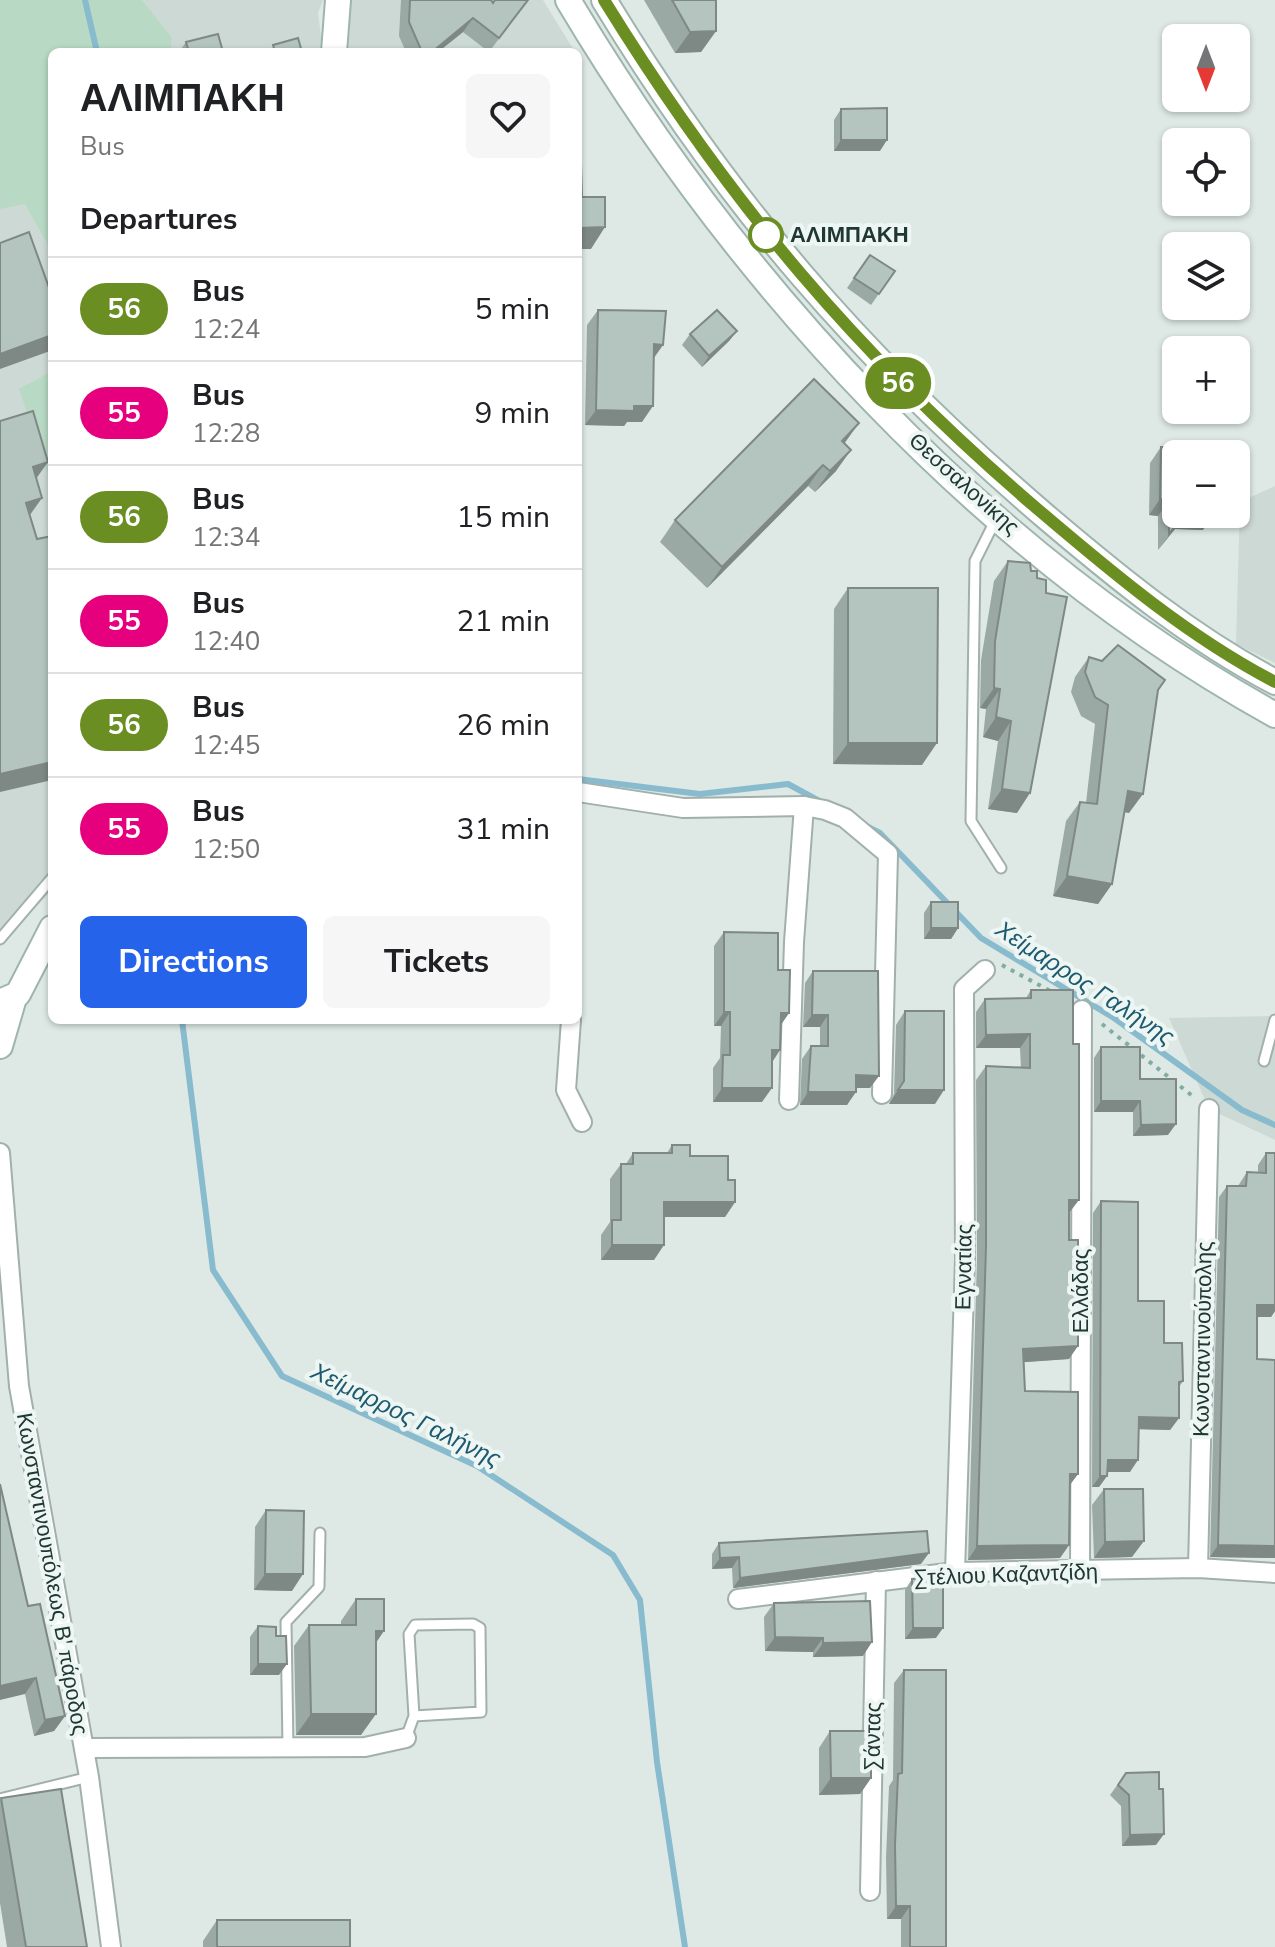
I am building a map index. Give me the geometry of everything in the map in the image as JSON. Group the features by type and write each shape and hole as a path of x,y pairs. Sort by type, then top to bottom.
{"main road":[{"path":"334,48 338,0"},
{"name":"Θεσσαλονίκης","path":"568,0 615,79 741,250 879,405 997,516 1098,600 1166,650 1275,715"},
{"name":"Θεσσαλονίκης","path":"604,0 679,118 740,202 812,291 888,373 981,461 1111,571 1206,643 1275,682"},
{"path":"0,1046 6,1001 48,934"}],"street":[{"path":"582,793 683,808 804,806 845,818 888,854 882,1094"},
{"path":"789,1100 794,942 804,806"},
{"name":"Εγνατίας","path":"955,1572 965,1259 964,989 985,970"},
{"name":"Ελλάδας","path":"1080,1572 1082,1010"},
{"path":"571,1024 566,1090 582,1122"},
{"name":"Κωνσταντινούπολης","path":"1198,1568 1209,1109"},
{"name":"Κωνσταντινουπόλεως Β' πάροδος","path":"0,1153 19,1386 89,1777 111,1947"},
{"name":"Στέλιου Καζαντζίδη","path":"738,1599 955,1572 1198,1568 1275,1573"},
{"name":"Σάντας","path":"870,1891 876,1581"},
{"path":"84,1748 365,1747 406,1738"}],"lane":[{"path":"997,516 975,561 971,821 1001,868"},
{"path":"0,939 48,883"},
{"path":"1264,1061 1275,1020"},
{"path":"288,1748 286,1622 319,1587 320,1533"},
{"path":"406,1738 414,1716 409,1634 415,1625 473,1624 480,1628 481,1712 414,1716"},
{"path":"0,1799 89,1777"}],"shaded area":[{"path":"0,0 323,0 318,13 322,48 48,48 48,894 0,945"},
{"path":"343,0 543,0 573,48 340,48"},
{"path":"1275,486 1275,663 1236,644 1239,528 1250,528 1250,497"},
{"path":"1275,1016 1275,1140 1209,1109 1169,1018"}],"green space":[{"path":"0,0 142,0 172,38 171,48 48,48 48,245 25,204 0,209"},
{"path":"48,373 48,473 19,389"}],"building":[{"path":"410,0 491,0 493,3 495,0 528,0 499,38 473,18 437,48 420,48 409,22"},
{"path":"672,0 716,0 716,31 690,32"},
{"path":"218,34 222,48 188,48 186,42"},
{"path":"298,38 301,48 274,48 273,45"},
{"path":"887,108 887,140 841,140 841,109"},
{"path":"582,197 605,197 605,227 582,228"},
{"path":"29,232 48,285 48,336 0,354 0,243"},
{"path":"870,255 895,271 879,294 854,278"},
{"path":"598,310 666,311 663,345 654,344 653,406 634,406 634,411 596,410"},
{"path":"717,310 737,331 709,356 690,334"},
{"path":"814,379 859,423 842,441 851,450 830,471 823,465 722,567 675,520"},
{"path":"33,411 48,462 33,467 42,498 26,503 37,539 48,537 48,763 0,774 0,421"},
{"path":"1161,447 1162,447 1162,499"},
{"path":"1008,561 1030,563 1031,571 1037,571 1037,578 1046,580 1046,593 1067,597 1030,793 1002,789 1011,721 996,717 1000,689 994,688 995,641"},
{"path":"848,588 938,588 937,743 848,743"},
{"path":"1118,645 1165,680 1158,690 1143,794 1128,791 1112,884 1067,876 1080,802 1097,804 1108,705 1095,697 1085,672 1089,657 1102,661"},
{"path":"931,902 958,902 958,928 931,928"},
{"path":"724,932 778,933 778,970 790,970 789,1013 781,1013 780,1050 772,1050 772,1088 722,1088 723,1055 730,1055 730,1012 724,1012"},
{"path":"813,971 878,971 879,1076 856,1075 856,1092 808,1092 811,1046 828,1046 828,1015 812,1015"},
{"path":"1031,990 1073,990 1073,1044 1079,1044 1079,1200 1069,1200 1069,1240 1078,1240 1078,1346 1023,1349 1025,1391 1078,1392 1078,1474 1070,1474 1069,1545 977,1546 986,1246 986,1066 1030,1068 1030,1034 986,1035 985,999 1031,998"},
{"path":"905,1011 944,1011 944,1090 898,1090 904,1081"},
{"path":"1101,1047 1140,1047 1140,1079 1176,1079 1176,1124 1141,1125 1140,1101 1101,1101"},
{"path":"672,1145 690,1145 690,1156 728,1156 728,1180 735,1180 735,1202 664,1202 664,1245 612,1245 612,1220 621,1220 621,1164 633,1164 633,1153 672,1153"},
{"path":"1266,1153 1275,1153 1275,1305 1257,1305 1257,1359 1275,1360 1275,1546 1218,1545 1227,1186 1246,1186 1247,1172 1266,1173"},
{"path":"1101,1201 1138,1202 1138,1301 1164,1301 1164,1343 1182,1343 1183,1381 1179,1382 1179,1418 1139,1417 1138,1460 1108,1460 1107,1476 1100,1476"},
{"path":"0,1484 28,1606 40,1604 65,1716 45,1720 36,1678 0,1686"},
{"path":"1104,1489 1143,1489 1144,1541 1105,1542"},
{"path":"266,1510 304,1511 303,1574 265,1574"},
{"path":"927,1531 929,1553 740,1578 739,1557 720,1558 719,1543"},
{"path":"930,1577 931,1586 943,1586 943,1628 913,1628 912,1579"},
{"path":"356,1599 384,1599 384,1631 376,1631 376,1714 311,1714 309,1625 356,1625"},
{"path":"870,1601 872,1642 823,1643 823,1638 775,1637 774,1603"},
{"path":"258,1626 276,1627 276,1636 286,1636 287,1664 258,1664"},
{"path":"904,1670 946,1670 946,1947 910,1947 910,1906 896,1906 895,1845 898,1774 902,1773"},
{"path":"830,1731 871,1731 871,1778 831,1778"},
{"path":"1159,1772 1159,1789 1163,1789 1164,1834 1130,1835 1129,1795 1118,1785 1126,1773"},
{"path":"61,1789 87,1947 26,1947 1,1798"},
{"path":"217,1920 350,1920 350,1947 217,1947"}],"waterway":[{"name":"Χείμαρρος Γαλήνης","path":"85,0 96,48"},
{"name":"Χείμαρρος Γαλήνης","path":"582,779 700,794 788,784 823,803"},
{"name":"Χείμαρρος Γαλήνης","path":"868,827 880,833 981,938 1114,1018 1242,1110 1275,1125"},
{"name":"Χείμαρρος Γαλήνης","path":"182,1024 213,1270 282,1376 477,1466 613,1555 640,1600 657,1762 685,1947"}],"bus line":[{"name":"56","path":"604,0 679,118 740,202 812,291 888,373 981,461 1111,571 1206,643 1275,682"}],"place":[{"name":"ΑΛΙΜΠΑΚΗ","path":"766,235"}]}
